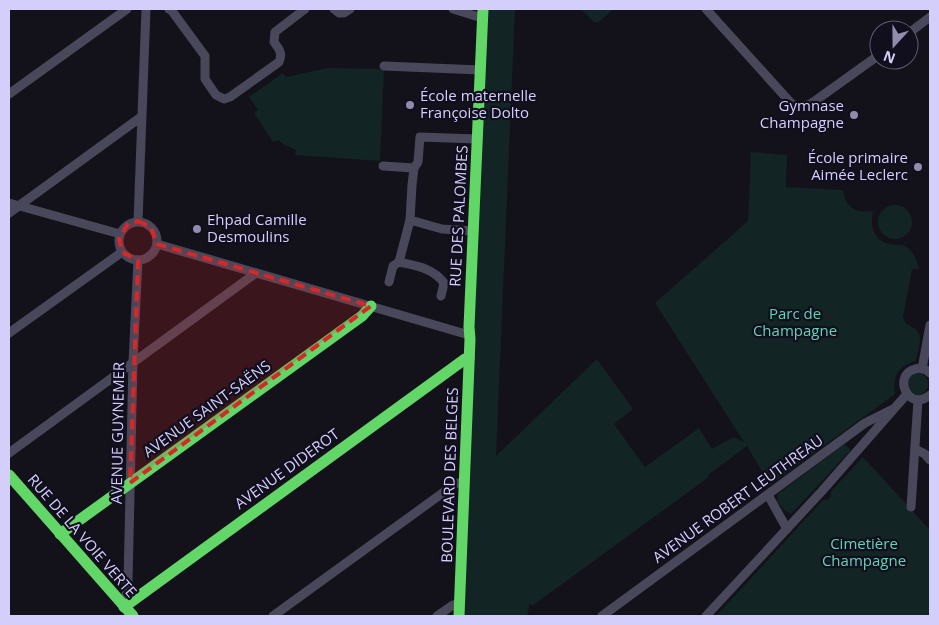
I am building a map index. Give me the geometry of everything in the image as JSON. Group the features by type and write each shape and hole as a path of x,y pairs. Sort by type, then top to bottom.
{"street":[{"path":"9,94 127,9"},
{"path":"138,222 146,9"},
{"path":"169,9 205,56 204,79 216,95 224,99 230,97 279,62 281,57 280,50 274,42 275,32 305,9"},
{"path":"334,9 339,13 344,13 350,9"},
{"path":"454,9 483,14"},
{"path":"706,9 791,103 796,106 806,106 812,103 869,62"},
{"name":"RUE DES PALOMBES","path":"469,335 483,14"},
{"path":"919,25 930,17"},
{"path":"384,66 480,70"},
{"path":"9,213 141,117"},
{"path":"389,282 393,266 399,262 410,220 414,168 418,162 420,137 478,139"},
{"path":"383,166 414,168"},
{"path":"9,203 120,234"},
{"path":"410,220 442,229 474,230"},
{"path":"138,222 146,223 151,227 157,238 157,244 152,254 138,260 128,257 122,252 119,243 120,234 127,225 138,222"},
{"path":"157,244 469,335"},
{"path":"9,333 122,252"},
{"name":"AVENUE GUYNEMER","path":"124,607 128,581 133,362 138,260"},
{"path":"399,262 425,268 435,273 444,283 441,296"},
{"path":"9,453 256,273"},
{"name":"AVENUE SAINT-SAËNS","path":"60,534 362,316 371,306"},
{"path":"930,325 926,371 913,370 906,376 904,385 907,394 918,400 923,400 930,395"},
{"name":"BOULEVARD DES BELGES","path":"459,616 469,335"},
{"name":"AVENUE DIDEROT","path":"124,607 464,359 469,358"},
{"path":"706,616 874,434 907,394"},
{"path":"911,507 918,400"},
{"name":"AVENUE ROBERT LEUTHREAU","path":"602,616 865,423 893,409"},
{"path":"915,448 920,450 930,460"},
{"name":"RUE DE LA VOIE VERTE","path":"9,475 133,616"},
{"path":"273,616 455,484 465,481"},
{"path":"768,495 787,529"},
{"path":"436,616 453,605 460,603"}],"highlighted area":[{"path":"138,221 151,227 157,244 371,306 130,483 138,261 122,252 119,239 127,225"}],"green space":[{"name":"Parc de Champagne","path":"487,9 515,9 496,456 597,359 633,409 614,424 645,467 699,428 712,449 734,437 744,442 655,303 748,221 751,152 787,155 786,187 843,190 846,200 852,208 866,212 872,211 874,232 880,240 892,245 908,248 914,255 919,269 912,269 903,317 906,324 913,327 919,334 920,343 916,361 905,366 898,373 894,383 895,394 770,485 747,446 708,475 709,477 532,606 530,603 527,616 462,616 472,328"},
{"path":"581,9 613,9 599,22 594,22"},
{"path":"327,68 384,69 380,161 295,155 296,150 278,140 273,142 254,113 258,110 249,97 283,73 286,77"},
{"path":"895,205 907,210 912,222 907,234 895,239 883,234 878,222 883,210"},
{"path":"917,373 925,376 928,384 925,392 917,395 909,392 906,384 909,376"},
{"path":"844,444 851,450 791,514 785,511 777,501 778,494"},
{"name":"Cimetière Champagne","path":"863,457 930,530 930,616 716,616 823,500 828,500 831,496 831,491"}],"traffic: fast":[{"path":"459,616 483,9"},
{"path":"60,534 362,316 371,306"},
{"path":"124,607 465,359 469,358"},
{"path":"9,475 133,616"}],"place":[{"name":"École maternelle Françoise Dolto","path":"410,105"},
{"name":"Gymnase Champagne","path":"854,115"},
{"name":"École primaire Aimée Leclerc","path":"918,167"},
{"name":"Ehpad Camille Desmoulins","path":"197,229"}]}
